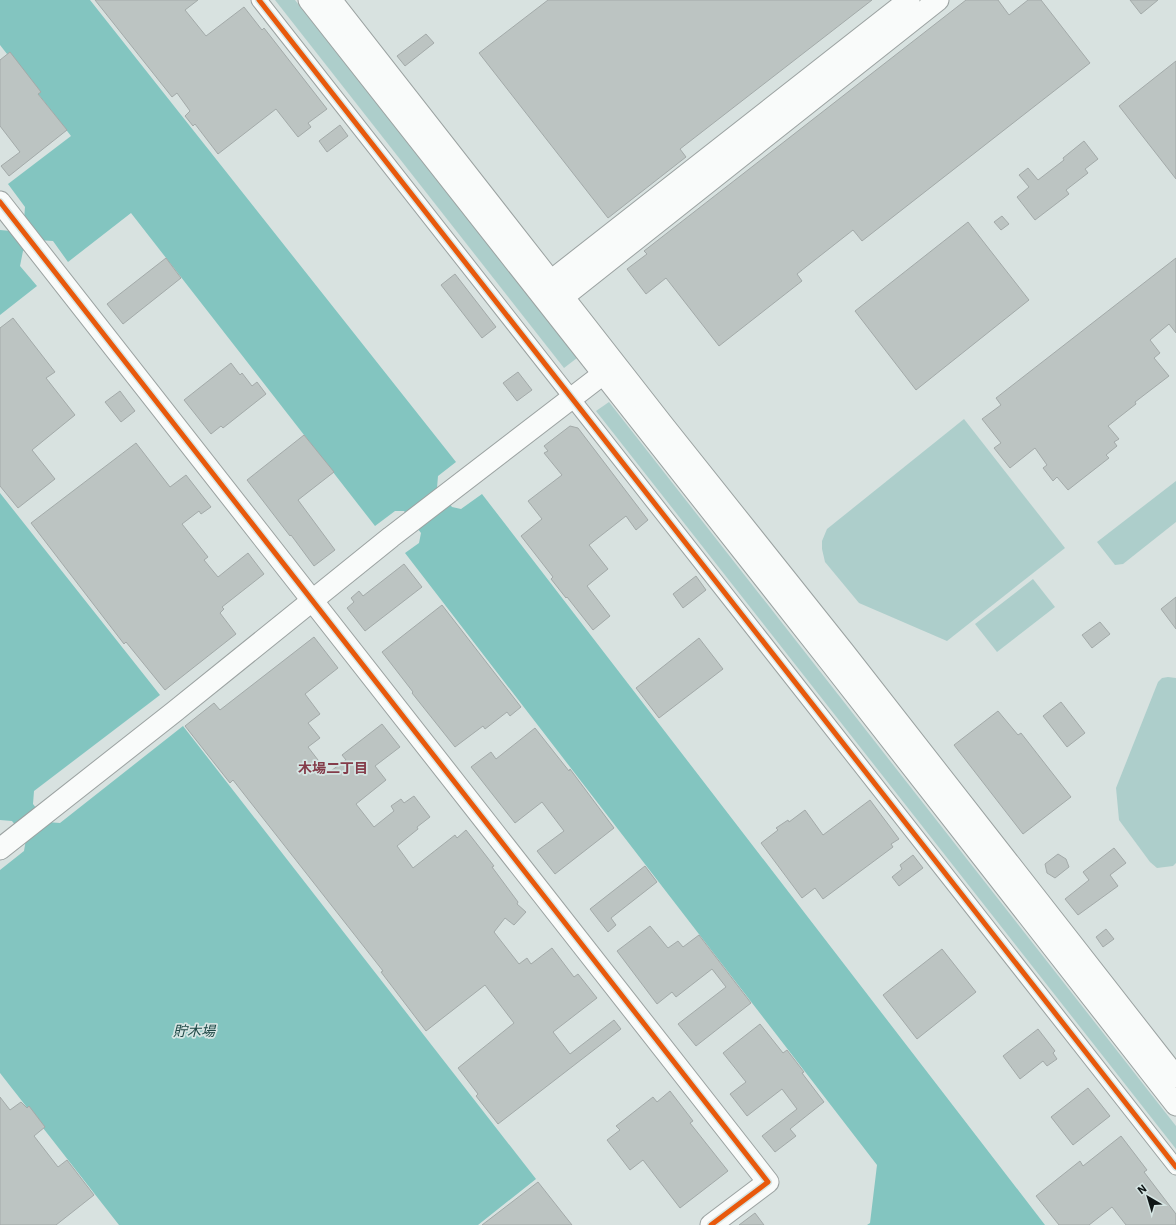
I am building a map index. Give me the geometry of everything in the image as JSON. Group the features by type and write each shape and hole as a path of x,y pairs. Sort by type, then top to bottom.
{"street":[{"path":"259,0 1176,1167"},
{"path":"310,0 551,294 664,426 840,646 1176,1077"},
{"path":"331,0 551,294 603,374 1176,1105"},
{"path":"551,294 909,0"},
{"path":"551,294 938,0"},
{"path":"0,202 768,1182 711,1225"},
{"path":"1,848 314,601 391,537 603,374"}],"shaded area":[{"path":"275,0 295,0 577,358 564,368"},
{"path":"609,402 1176,1126 1176,1149 596,411"},
{"path":"964,419 1065,548 947,641 859,603 825,562 822,541 827,529"},
{"path":"1176,481 1176,522 1123,564 1115,565 1097,542"},
{"path":"1033,579 1055,607 997,652 975,624"},
{"path":"1162,678 1176,678 1176,863 1173,866 1157,868 1150,862 1119,820 1116,788 1158,682"}],"water":[{"path":"0,0 90,0 456,462 438,476 437,488 452,507 461,509 482,494 1045,1225 867,1225 870,1223 877,1165 405,553 419,543 421,533 404,511 395,511 375,526 131,213 68,262 53,241 37,240 23,251 20,266 37,286 0,315 0,230 11,231 24,220 25,207 8,184 71,136 0,45"},
{"name":"貯木場","path":"0,493 160,695 34,791 33,804 47,822 60,823 183,726 536,1179 478,1225 119,1225 0,1073 0,870 24,851 26,839 12,821 0,820"}],"building":[{"path":"95,0 198,0 185,10 206,36 244,7 262,30 264,28 327,109 308,123 311,127 298,137 276,109 218,154 195,124 193,126 185,116 190,111 177,93 172,97"},
{"path":"548,0 872,0 680,149 686,157 608,218 479,53"},
{"path":"966,0 998,0 1009,15 1028,0 1041,0 1090,63 862,241 853,230 797,274 802,281 719,346 666,278 646,294 627,269 647,254 644,251"},
{"path":"1130,0 1158,0 1141,14"},
{"path":"426,34 434,43 405,66 397,56"},
{"path":"10,52 41,92 38,94 67,130 9,176 1,166 20,152 0,126 0,60"},
{"path":"1176,61 1176,179 1119,106"},
{"path":"340,125 348,136 327,152 319,141"},
{"path":"1084,141 1098,159 1085,169 1088,173 1066,190 1069,194 1035,220 1017,197 1029,187 1019,175 1028,168 1038,180 1064,160 1063,158"},
{"path":"1002,216 1009,224 1001,230 994,222"},
{"path":"968,222 1029,300 916,390 855,311"},
{"path":"166,258 181,278 123,324 107,304"},
{"path":"1176,258 1176,333 1169,324 1150,340 1160,353 1154,358 1169,376 1135,402 1136,404 1108,426 1119,439 1114,442 1117,446 1106,455 1109,458 1068,490 1057,477 1053,481 1043,468 1047,465 1035,448 1010,468 994,448 1001,443 982,419 1001,405 996,398"},
{"path":"455,274 496,327 482,338 441,285"},
{"path":"13,318 55,372 46,378 75,415 32,450 55,479 18,508 0,486 0,328"},
{"path":"231,363 240,375 242,373 252,386 257,382 266,394 223,428 221,426 211,434 184,400"},
{"path":"518,372 532,390 517,401 503,383"},
{"path":"120,391 135,411 121,422 105,402"},
{"path":"570,426 578,428 648,520 636,530 626,516 589,545 608,569 587,586 610,616 593,630 551,579 553,577 521,536 542,519 528,501 562,475 544,453 548,451 544,446"},
{"path":"304,435 334,472 298,500 335,550 314,566 247,480"},
{"path":"136,443 170,487 186,475 211,507 201,514 199,511 182,524 208,557 204,560 218,577 248,553 264,574 222,607 224,609 220,613 236,634 165,690 126,642 124,644 31,523"},
{"path":"404,564 422,587 365,631 347,608 354,602 351,598 359,591 363,596"},
{"path":"696,576 706,590 683,608 673,594"},
{"path":"1176,597 1176,629 1161,609"},
{"path":"442,605 521,707 510,716 507,712 485,729 483,726 455,747 382,652"},
{"path":"1100,622 1110,634 1092,648 1082,635"},
{"path":"314,637 338,668 305,694 320,714 308,723 320,738 308,747 328,773 346,760 342,755 382,724 400,747 375,766 386,780 356,804 374,827 394,811 391,806 401,799 404,803 414,796 430,817 397,846 413,868 455,835 457,838 466,830 494,866 492,867 518,902 517,904 526,912 514,925 505,918 494,932 519,964 527,958 531,964 552,948 574,977 578,974 597,998 553,1032 570,1054 614,1020 621,1029 498,1124 476,1096 478,1094 458,1068 514,1023 485,985 426,1031 381,972 383,971 233,780 230,783 185,726 214,703 220,710"},
{"path":"699,638 723,669 659,718 636,688"},
{"path":"1061,702 1085,733 1067,747 1043,716"},
{"path":"998,711 1018,735 1021,733 1071,797 1023,834 954,745"},
{"path":"535,728 569,771 570,769 614,828 555,874 537,851 564,831 542,802 515,823 471,767 491,752 496,759"},
{"path":"870,800 899,839 891,844 893,847 823,899 815,888 802,898 761,843 778,830 776,828 788,820 789,822 805,810 823,835"},
{"path":"1114,848 1126,863 1110,875 1118,886 1078,915 1065,899 1089,880 1083,872"},
{"path":"1058,854 1066,859 1069,867 1055,878 1047,873 1045,864"},
{"path":"913,855 923,868 899,886 892,877 902,869 900,865"},
{"path":"645,866 657,882 611,918 616,925 608,932 590,909"},
{"path":"650,926 668,948 678,941 683,947 699,935 751,1003 696,1046 678,1024 726,987 712,969 676,997 672,992 657,1004 617,951"},
{"path":"1106,929 1114,939 1103,947 1096,937"},
{"path":"942,949 976,992 917,1039 883,995"},
{"path":"760,1024 783,1053 787,1050 824,1102 790,1129 796,1136 775,1152 762,1136 797,1109 782,1089 747,1116 730,1094 746,1082 723,1053"},
{"path":"1038,1029 1055,1051 1053,1053 1057,1059 1047,1066 1043,1061 1020,1079 1003,1056"},
{"path":"1088,1088 1110,1116 1073,1145 1051,1117"},
{"path":"670,1091 693,1121 690,1123 728,1171 680,1208 643,1160 630,1170 607,1140 620,1130 616,1126 653,1097 657,1102"},
{"path":"0,1097 10,1110 21,1102 27,1108 29,1106 45,1127 34,1136 58,1167 67,1160 94,1195 56,1225 0,1225"},
{"path":"1121,1136 1147,1170 1144,1172 1176,1214 1176,1225 1126,1225 1112,1207 1089,1225 1059,1225 1036,1196 1080,1161 1083,1166"},
{"path":"538,1182 572,1225 482,1225"},
{"path":"755,1213 764,1225 739,1225"}],"cycle path":[{"path":"259,0 1176,1167"},
{"path":"0,202 768,1182 711,1225"}],"district":[{"name":"木場二丁目","path":"333,768"}]}
